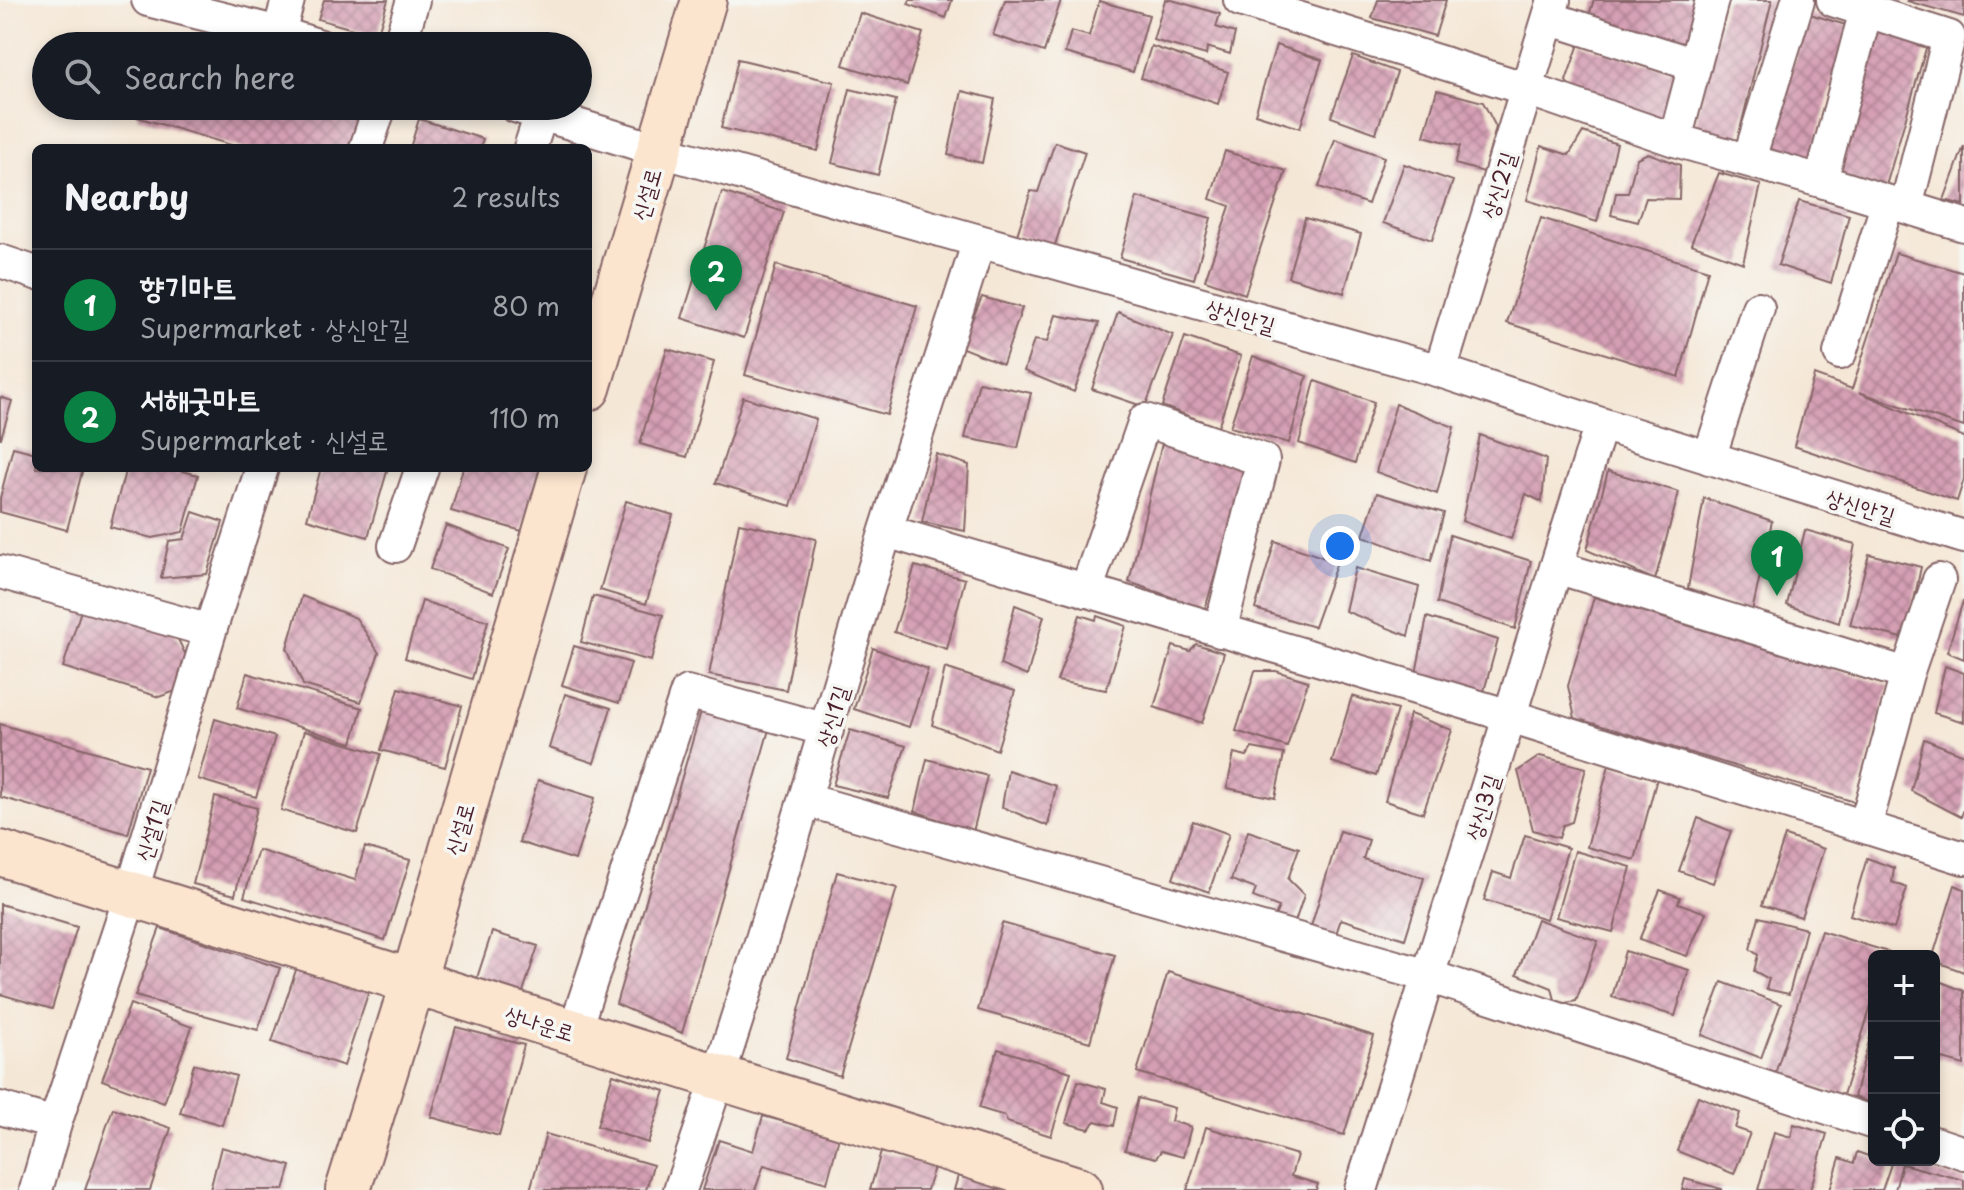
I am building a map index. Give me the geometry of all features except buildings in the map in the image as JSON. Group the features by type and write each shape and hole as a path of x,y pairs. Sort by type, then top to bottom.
{"street":[{"path":"148,0 275,32"},
{"path":"279,32 288,0"},
{"path":"403,32 413,0"},
{"name":"신설로","path":"592,374 704,0"},
{"path":"1240,0 1527,89 1675,140 1749,159 1964,225"},
{"path":"1675,140 1712,0"},
{"path":"1749,159 1798,0"},
{"path":"1833,0 1956,41 1840,353"},
{"path":"1552,9 1695,65"},
{"name":"상신2길","path":"1440,371 1552,9"},
{"path":"1821,181 1866,10"},
{"path":"367,144 375,120"},
{"path":"529,120 530,144"},
{"name":"상신안길","path":"560,120 1440,371 1964,537"},
{"name":"상신1길","path":"680,1190 719,1078 886,531 979,241"},
{"path":"0,261 32,272"},
{"path":"1709,458 1758,308"},
{"path":"1086,591 1145,420 1263,460 1220,631"},
{"name":"상신3길","path":"1361,1190 1601,424"},
{"name":"신설1길","path":"36,1190 261,472"},
{"path":"395,546 421,472"},
{"name":"신설로","path":"348,1190 413,982 563,472"},
{"path":"886,531 1510,716 1964,858"},
{"path":"1556,567 1907,674"},
{"path":"0,572 210,631"},
{"path":"1865,827 1907,674 1939,580"},
{"path":"574,1032 687,692 827,730"},
{"path":"806,800 1428,976 1868,1121"},
{"name":"상나운로","path":"0,853 1080,1190"},
{"path":"0,1108 55,1124"},
{"path":"1940,1145 1964,1153"}],"place":[{"name":"서해굿마트","path":"716,311"},
{"name":"향기마트","path":"1777,596"}]}
